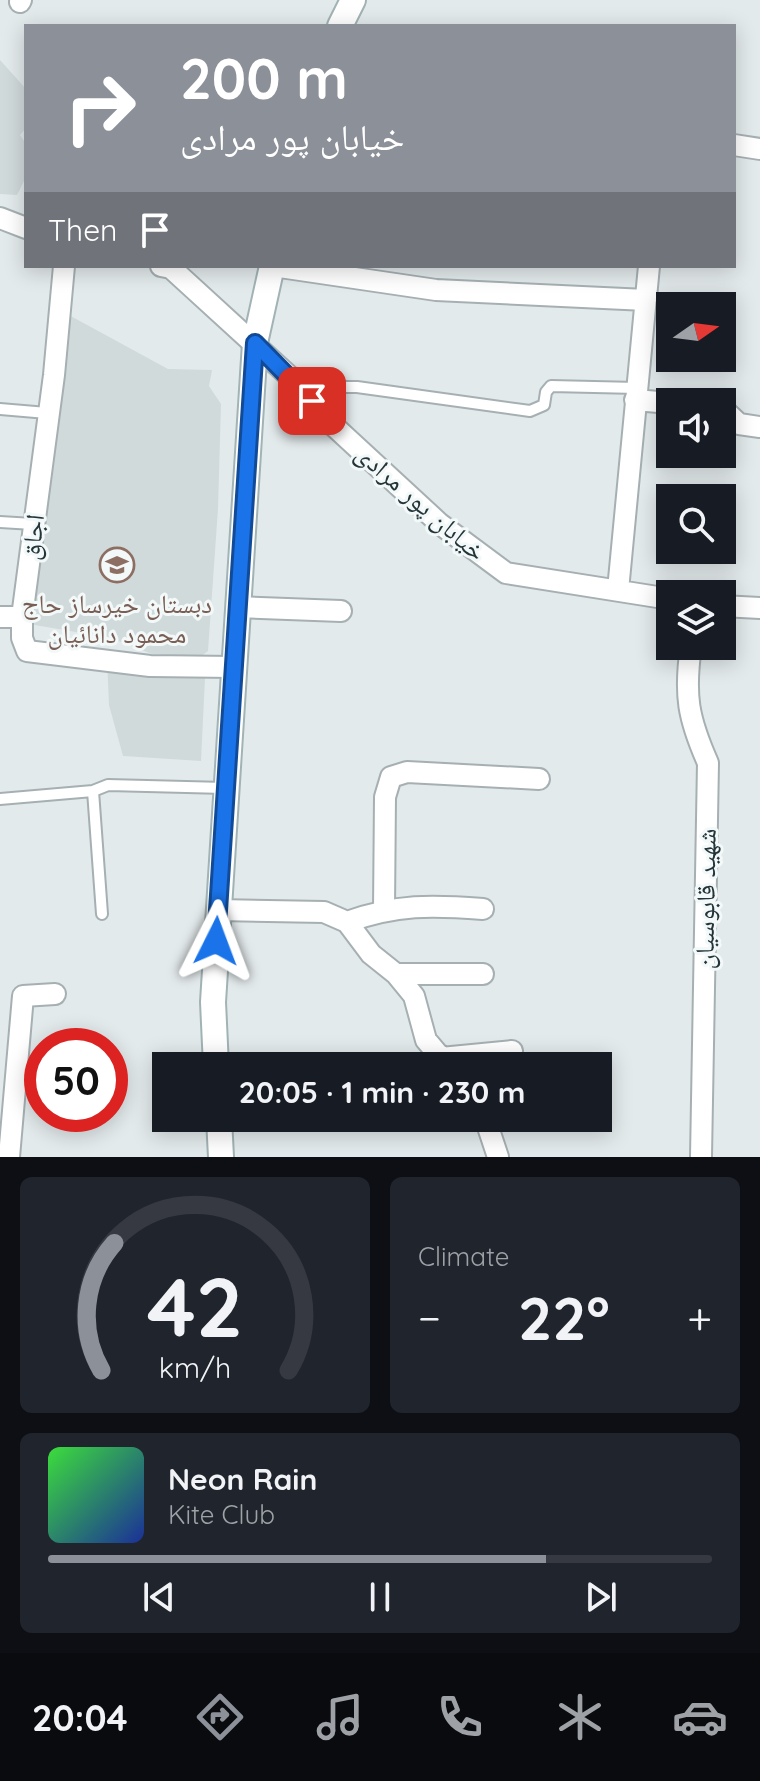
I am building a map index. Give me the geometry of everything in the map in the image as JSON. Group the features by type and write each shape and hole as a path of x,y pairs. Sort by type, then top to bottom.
{"main road":[{"path":"341,24 353,0"},
{"path":"215,1052 213,1002 218,910 255,343 272,268"},
{"path":"220,1132 221,1157"}],"street":[{"path":"736,145 760,149"},
{"path":"0,218 24,227"},
{"name":"اجاق","path":"64,268 22,617 22,638 27,651 150,666 233,667"},
{"name":"خیابان پور مرادی","path":"171,268 255,343 301,387 323,416 440,524 506,573 656,597"},
{"path":"286,268 436,290 646,300"},
{"path":"618,590 649,268"},
{"path":"636,394 656,399"},
{"path":"736,421 760,427"},
{"path":"237,607 341,611"},
{"path":"736,607 760,608"},
{"path":"0,617 22,617"},
{"name":"شهید قابوسیان","path":"689,660 690,724 708,763 701,1157"},
{"path":"384,909 385,797 391,777 407,772 539,779"},
{"path":"347,922 384,909 427,905 483,909"},
{"path":"218,910 324,912 347,922 371,954 396,974 414,996 426,1040 436,1052"},
{"path":"396,974 483,974"},
{"path":"9,1157 23,996 55,994"},
{"path":"506,1052 512,1051"},
{"path":"490,1132 498,1157"}],"lane":[{"path":"301,387 357,387 530,411 544,405 546,392 551,386 636,394"},
{"path":"0,409 47,413"},
{"path":"0,522 33,524"},
{"path":"0,799 93,791 108,785 225,788"},
{"path":"93,791 102,914"}],"shaded area":[{"path":"0,60 24,87 24,130 20,135 24,141 24,181 17,195 0,194"},
{"path":"56,308 168,369 212,370 209,386 221,404 218,509 208,651 200,657 152,654 111,638 11,621 35,482"},
{"path":"107,658 136,673 205,678 201,761 123,756 109,705"}],"place":[{"name":"دبستان خیرساز حاج محمود دانائیان","path":"117,565"}],"route":[{"path":"216,941 255,343 312,401"}]}
